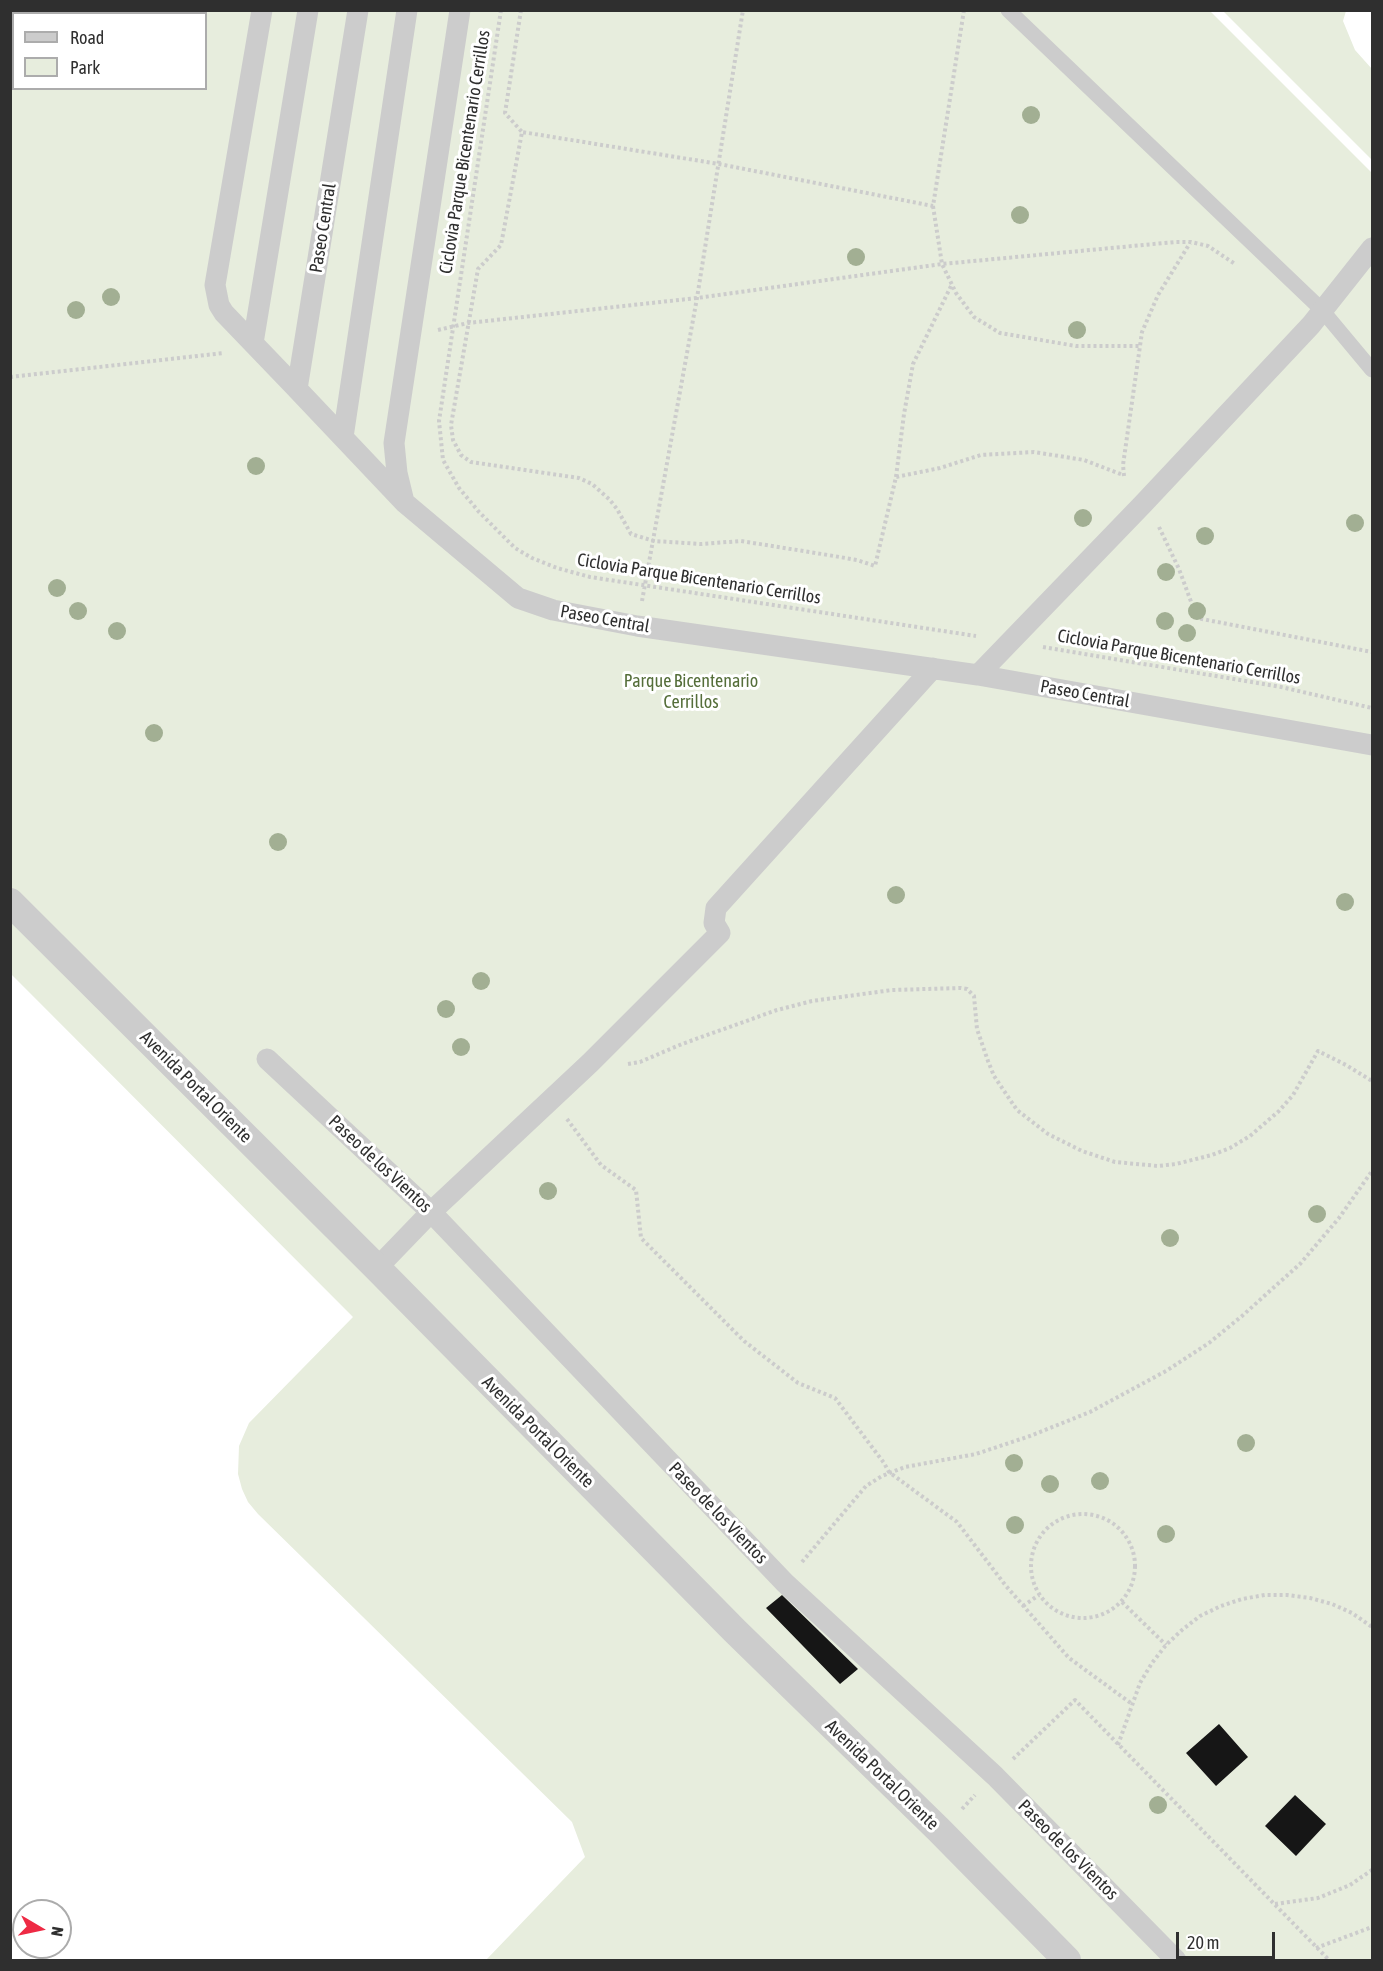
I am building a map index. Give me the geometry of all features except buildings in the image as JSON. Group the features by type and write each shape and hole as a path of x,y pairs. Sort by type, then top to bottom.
{"street":[{"path":"262,10 215,285 219,306 297,389"},
{"path":"253,343 308,10"},
{"name":"Paseo Central","path":"358,10 297,389 405,503 518,598 553,610 637,626 978,675 1372,745"},
{"path":"343,437 407,10"},
{"path":"405,503 397,473 394,443 460,10"},
{"path":"978,675 1143,504 1322,310 1372,248"},
{"path":"377,1268 431,1212 590,1063 720,933 714,923 716,908 933,668"},
{"name":"Avenida Portal Oriente","path":"10,902 377,1268 727,1623 939,1830 1067,1960"},
{"name":"Paseo de los Vientos","path":"267,1059 431,1212 785,1583 995,1776 1176,1960"}],"lane":[{"path":"1008,10 1322,310 1372,370"}],"path":[{"name":"Ciclovia Parque Bicentenario Cerrillos","path":"501,10 439,421 443,460 459,488 515,548 557,568 590,577 1010,642 1281,687 1372,708"},
{"path":"521,10 505,113 522,132 719,164 933,206"},
{"path":"637,626 698,298 743,10"},
{"path":"964,10 933,206 942,264 956,293 974,317 1000,333 1076,346 1141,346"},
{"path":"522,132 501,245 478,269 451,424 453,440 461,455 471,462 579,478 592,484 617,509 631,534 654,541 701,544 741,541 838,556 875,566 896,477 913,364 952,284"},
{"path":"410,337 468,323 698,298 942,264 1191,242"},
{"path":"10,377 233,352 253,343"},
{"path":"896,477 940,468 981,455 1034,452 1084,460 1123,475"},
{"path":"590,1063 618,1065 640,1062 723,1028 812,1001 892,990 961,987 974,996 977,1029 988,1061 994,1076 1017,1110 1048,1134 1082,1151 1115,1162 1158,1166 1212,1155 1250,1136 1280,1111 1293,1095 1318,1051 1372,1082"},
{"path":"550,1099 574,1127 601,1165 636,1190 641,1238 744,1341 798,1383 835,1398 889,1472 957,1522 1023,1606 1069,1658 1132,1704"},
{"path":"785,1583 866,1486 889,1472 976,1454 1090,1412 1166,1371 1228,1328 1300,1264 1339,1218 1372,1171"},
{"path":"1079,1514 1095,1515 1109,1521 1121,1531 1130,1544 1134,1558 1134,1574 1122,1602 1108,1611 1094,1617 1078,1618 1063,1614 1050,1606 1040,1594 1033,1581 1031,1565 1033,1550 1040,1536 1064,1517 1079,1514"},
{"path":"1023,1606 1040,1594"},
{"path":"1118,1745 1140,1683 1166,1645 1200,1616 1221,1606 1264,1595 1287,1594 1332,1604 1372,1626"},
{"path":"1122,1602 1166,1645"},
{"path":"1075,1700 1329,1960"},
{"path":"1275,1905 1318,1898 1350,1885 1372,1870"},
{"path":"1316,1948 1372,1927"}],"green space":[{"name":"Parque Bicentenario Cerrillos","path":"11,11 1210,11 1372,173 1372,1960 486,1960 585,1857 572,1822 258,1514 248,1502 238,1474 239,1446 249,1423 353,1317 11,974"},
{"path":"1223,11 1346,11 1343,21 1355,50 1372,69 1372,160"}]}
